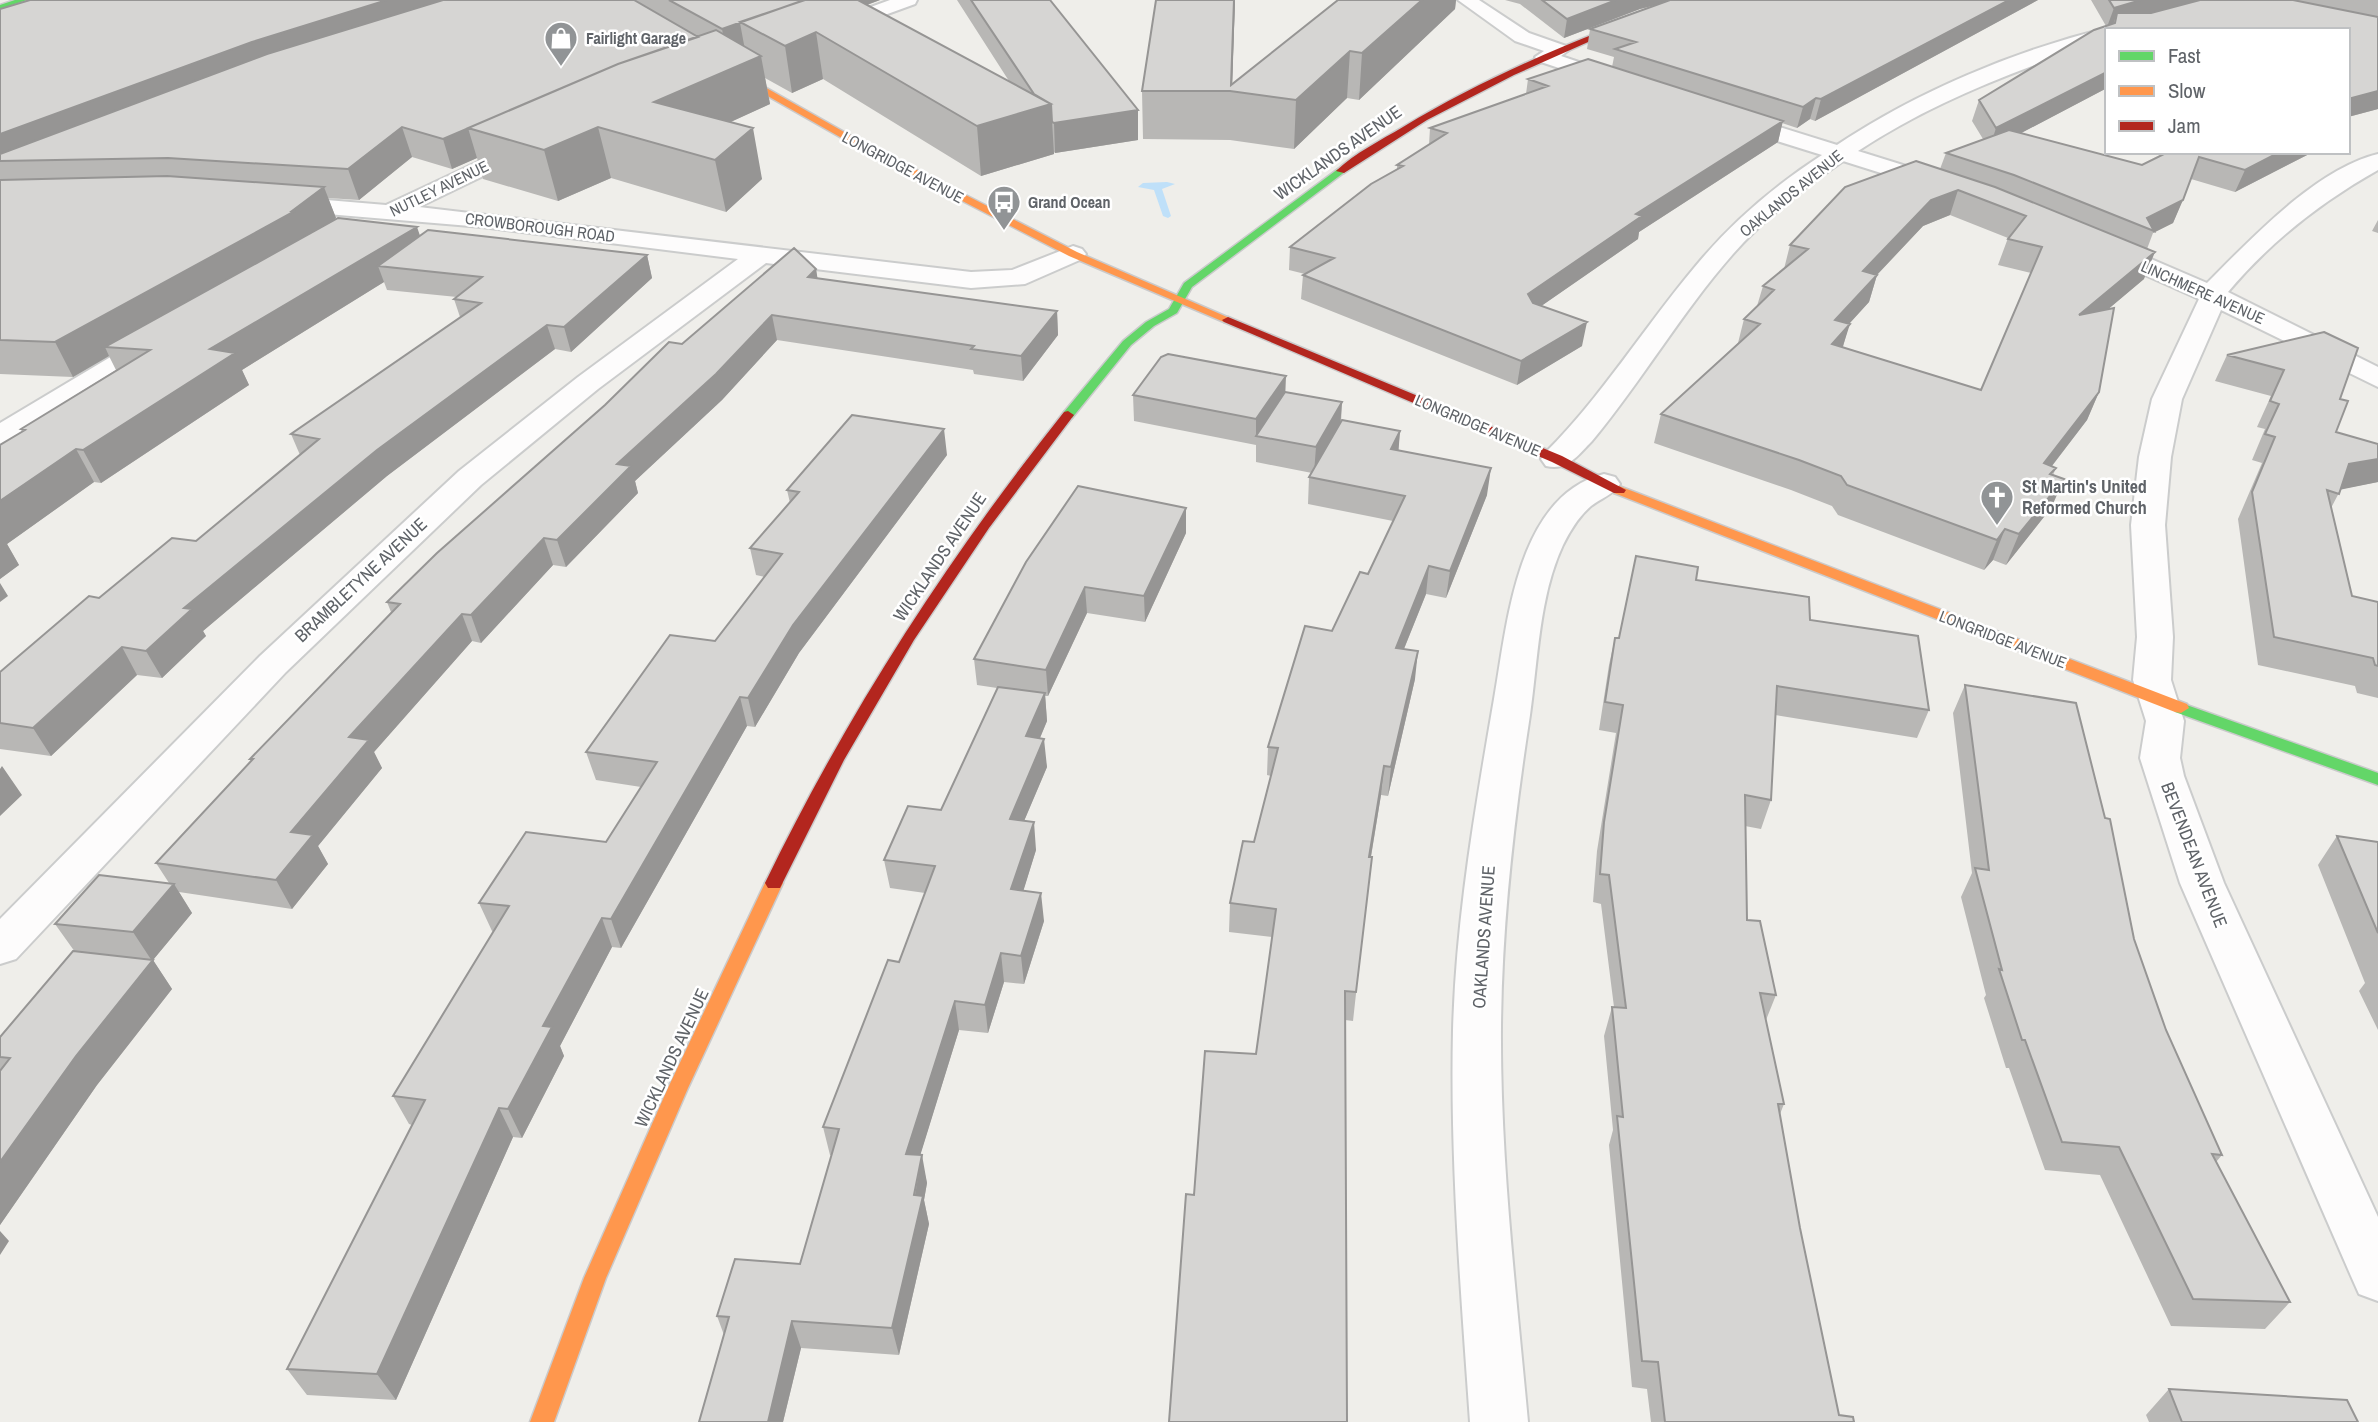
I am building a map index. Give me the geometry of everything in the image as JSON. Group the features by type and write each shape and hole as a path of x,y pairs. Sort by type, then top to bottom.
{"street":[{"path":"0,7 23,0"},
{"path":"818,32 908,0"},
{"name":"WICKLANDS AVENUE","path":"542,1422 595,1278 678,1088 799,828 858,719 926,610 1039,451 1127,343 1150,324 1172,311 1188,285 1372,150 1494,79 1552,53 1693,0"},
{"path":"1444,1 1468,1 1522,37 1552,53 1642,90"},
{"name":"OAKLANDS AVENUE","path":"1557,459 1596,420 1727,246 1840,152 1988,76 2105,35"},
{"name":"LONGRIDGE AVENUE","path":"721,65 867,149 1073,254 1557,459 1604,484 2157,699 2378,779"},
{"path":"1703,110 1964,193"},
{"name":"NUTLEY AVENUE","path":"345,236 548,136"},
{"name":"BEVENDEAN AVENUE","path":"2378,161 2332,186 2287,218 2213,295 2212,304 2186,352 2167,399 2155,457 2148,525 2155,637 2152,680 2165,721 2160,758 2164,776 2202,883 2378,1276"},
{"name":"CROWBOROUGH ROAD","path":"254,202 391,212 990,281 1016,278 1073,254"},
{"name":"LINCHMERE AVENUE","path":"2083,240 2213,295 2378,378"},
{"name":"BRAMBLETYNE AVENUE","path":"0,947 196,741 344,595 449,497 578,391 759,255"},
{"path":"0,436 178,329"},
{"path":"0,413 31,417"},
{"name":"OAKLANDS AVENUE","path":"1499,1422 1479,1151 1479,975 1483,913 1496,802 1528,615 1542,558 1549,538 1566,512 1587,491 1604,484"}],"water":[{"path":"1143,183 1175,184 1162,189 1171,216 1168,218 1163,216 1154,190 1138,187"}],"building":[{"path":"30,0 387,0 252,42 0,134 0,9"},
{"path":"443,0 634,0 698,37 618,64 443,139 402,127 348,169 168,158 0,161 0,154 267,54"},
{"path":"669,0 804,0 722,29"},
{"path":"805,0 858,0 1051,104 977,126 816,32 785,46 740,22"},
{"path":"971,0 1050,0 1138,110 1052,122 1051,104 1034,94"},
{"path":"1156,0 1234,0 1231,85 1338,0 1422,0 1362,53 1350,51 1296,100 1230,91 1142,91"},
{"path":"1542,0 1616,0 1567,19"},
{"path":"1670,0 2009,0 1803,107 1615,49 1636,42 1590,29"},
{"path":"2109,0 2141,0 2114,8"},
{"path":"2200,0 2293,0 2378,17 2378,91 2350,98 2350,28 2105,28 2105,73 1996,128 1979,100 2094,30 2115,23 2117,13 2151,13"},
{"path":"716,30 761,56 654,102 753,128 715,160 598,127 544,150 468,128 618,64"},
{"path":"1588,59 1783,121 1636,214 1642,216 1528,294 1533,303 1587,322 1521,361 1303,275 1334,258 1290,247 1371,184 1403,166 1397,165 1447,133 1430,128 1548,86 1528,79"},
{"path":"2009,130 2142,165 2164,154 2276,154 2245,170 2199,157 2183,200 2147,218 2154,231 2014,175 1946,153"},
{"path":"1916,161 1995,187 2155,252 2079,315 2114,308 2099,392 2044,463 2056,468 2050,474 2064,479 2019,534 2005,529 1997,540 1847,485 1841,476 1799,460 1661,414 1760,324 1744,319 1774,290 1763,286 1808,249 1790,245 1845,187","holes":["1958,190 2026,216 2008,239 2042,247 1981,390 1832,344 1850,324 1835,320 1877,275 1863,271 1931,200"]},
{"path":"167,176 324,187 292,211 295,211 55,342 0,340 0,180"},
{"path":"338,218 417,227 210,349 235,353 83,450 76,449 0,501 0,445 25,430 21,429 150,350 105,347"},
{"path":"428,230 647,255 564,327 547,325 377,450 184,608 192,609 146,651 122,647 33,728 0,723 0,672 89,596 99,598 172,538 196,541 319,439 291,434 481,303 454,299 482,277 378,266"},
{"path":"794,248 816,269 808,277 1057,311 1021,356 971,349 974,346 772,315 716,374 617,464 631,466 557,540 544,538 471,615 462,614 349,737 369,740 291,832 313,835 276,880 156,863 253,759 250,759 400,604 387,602 437,553 605,405 669,342 682,344"},
{"path":"2324,332 2358,348 2340,399 2348,401 2336,432 2378,444 2378,459 2349,464 2339,494 2327,490 2352,596 2378,602 2378,666 2373,658 2274,637 2252,492 2275,437 2265,434 2279,404 2270,401 2284,370 2227,355"},
{"path":"1168,354 1286,376 1256,419 1133,395 1161,357"},
{"path":"1285,392 1342,402 1316,447 1256,436"},
{"path":"852,415 944,429 793,625 748,698 740,697 611,919 602,918 543,1026 552,1027 508,1109 499,1108 377,1374 287,1369 425,1100 393,1096 509,906 479,903 526,832 606,842 657,762 586,752 670,635 715,641 782,554 750,548 799,492 787,490"},
{"path":"1342,420 1400,431 1391,449 1491,468 1450,571 1429,566 1396,648 1418,651 1391,767 1384,766 1369,857 1372,857 1356,992 1345,991 1347,1422 1169,1422 1186,1194 1194,1195 1205,1051 1256,1054 1276,909 1230,903 1243,841 1254,842 1278,748 1268,747 1305,626 1332,631 1360,572 1368,574 1405,496 1309,477"},
{"path":"1078,486 1186,508 1144,596 1085,587 1046,670 974,659 1026,562"},
{"path":"1636,556 1698,567 1696,580 1809,597 1810,620 1918,636 1929,710 1777,686 1771,800 1745,795 1747,920 1760,921 1776,995 1760,993 1784,1104 1778,1104 1800,1228 1839,1415 1853,1417 1854,1422 1665,1422 1658,1362 1642,1361 1617,1116 1623,1117 1612,1007 1626,1008 1609,875 1600,874 1604,822 1623,705 1605,702 1615,638 1619,638"},
{"path":"1965,685 2076,703 2105,818 2110,819 2134,939 2166,1030 2222,1155 2212,1154 2290,1302 2193,1299 2119,1147 2062,1142 2025,1040 2022,1040 1999,969 2002,970 1975,868 1989,870"},
{"path":"998,687 1045,693 1026,736 1044,739 1010,819 1034,822 1011,889 1041,893 1021,956 1001,953 985,1005 955,1001 906,1154 922,1155 914,1195 923,1196 892,1328 792,1321 768,1422 699,1422 729,1317 717,1316 735,1259 800,1264 839,1129 823,1127 888,960 899,962 935,866 884,860 908,806 941,810"},
{"path":"2337,836 2378,842 2378,933"},
{"path":"99,875 174,884 133,932 55,924"},
{"path":"73,951 153,960 76,1056 0,1162 0,1071 10,1058 0,1057 0,1037"},
{"path":"2169,1389 2347,1400 2358,1422 2182,1422"}],"traffic: fast":[{"path":"0,7 23,0"},
{"path":"1068,415 1127,343 1150,324 1173,311 1188,285 1341,171"},
{"path":"2181,708 2378,779"}],"traffic: slow":[{"path":"723,67 857,143 1073,254 1228,320"},
{"path":"1619,490 2181,708"},
{"path":"542,1422 595,1278 678,1088 774,883"}],"traffic: jam":[{"path":"1341,171 1424,118 1511,73 1601,34 1693,0"},
{"path":"1228,320 1557,459 1619,490"},
{"path":"774,883 836,760 906,640 984,525 1068,415"}],"place":[{"name":"Fairlight Garage","path":"561,68"},
{"name":"Grand Ocean","path":"1004,232"},
{"name":"St Martin's United Reformed Church","path":"1997,527"}]}
